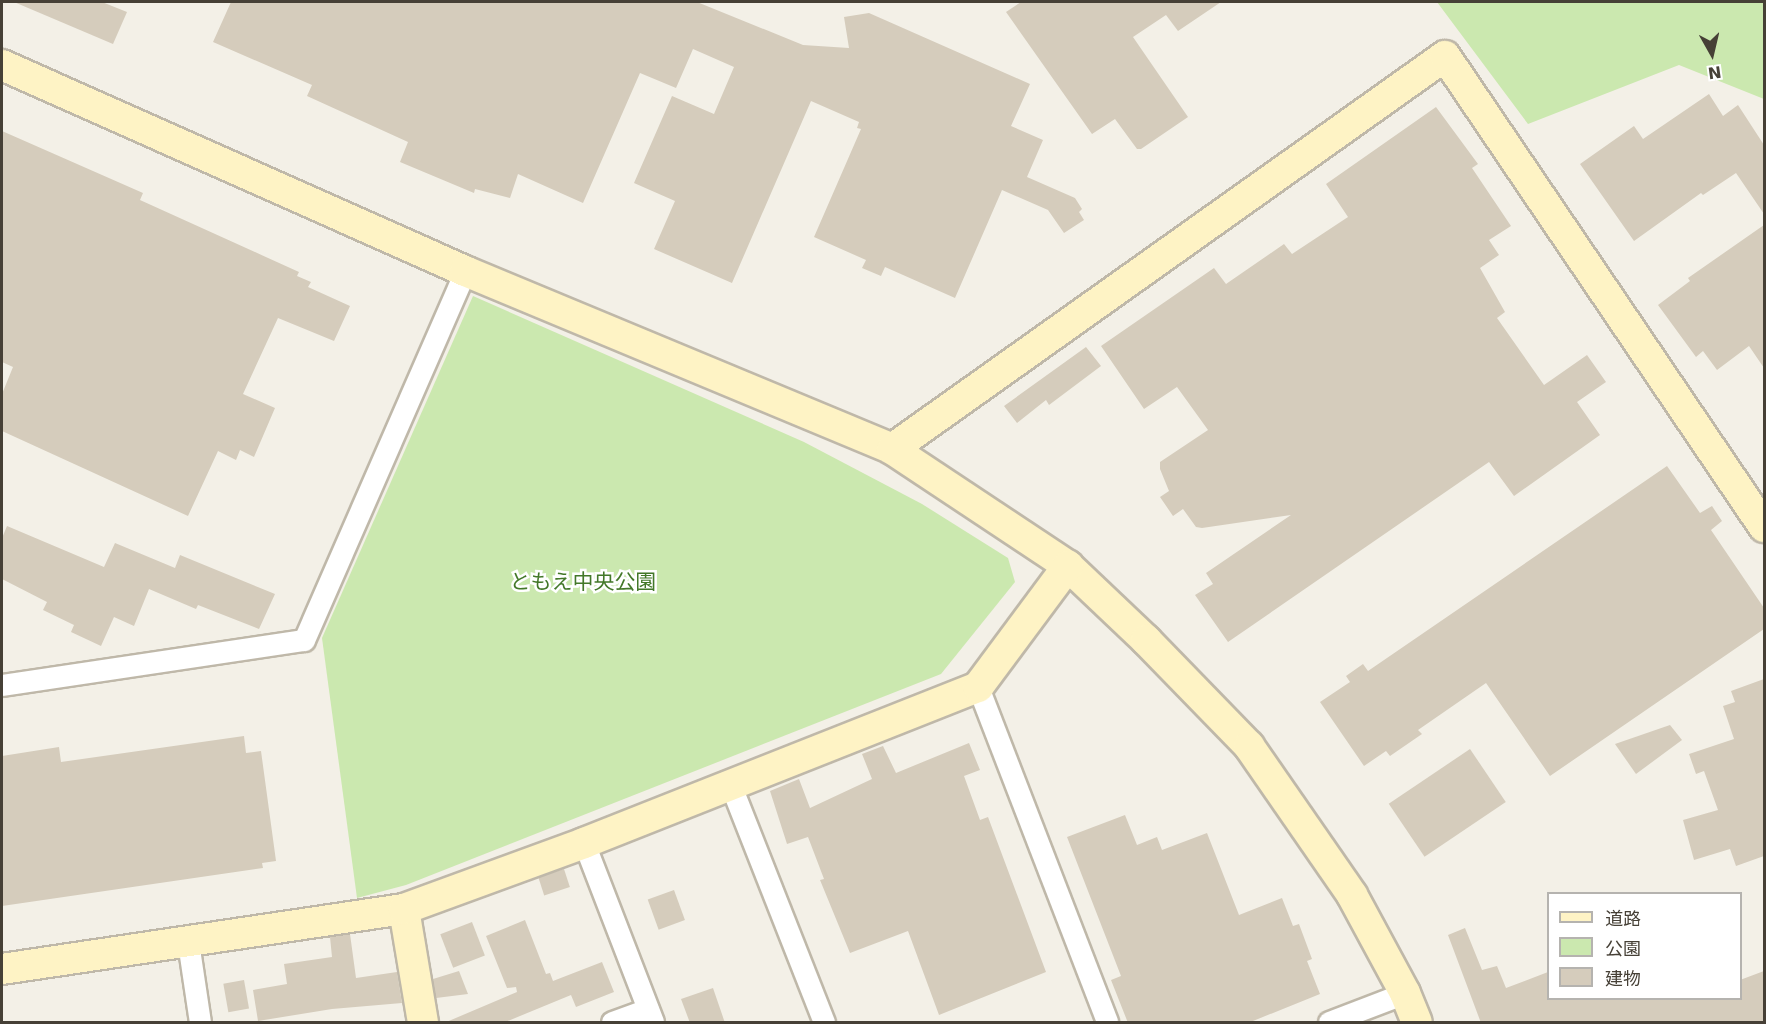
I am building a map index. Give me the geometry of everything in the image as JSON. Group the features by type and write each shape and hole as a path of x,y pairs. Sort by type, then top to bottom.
{"street":[{"path":"892,448 1445,56 1764,527"},
{"path":"2,65 465,271 892,448 1068,566 1146,640 1249,746 1352,895 1405,993 1417,1023"},
{"path":"2,685 304,640 465,271"},
{"path":"2,969 404,909 584,843 978,687 1068,566"},
{"path":"978,687 1107,1023"},
{"path":"731,786 824,1023"},
{"path":"584,843 651,1016 612,1023"},
{"path":"404,909 423,1023"},
{"path":"188,942 200,1023"},
{"path":"1329,1023 1405,993"}],"green space":[{"path":"1437,2 1764,2 1764,99 1679,65 1528,124"},
{"name":"ともえ中央公園","path":"473,296 804,442 922,504 1008,558 1015,582 941,674 406,885 357,898 322,638"}],"building":[{"path":"14,2 102,2 127,12 113,44"},
{"path":"231,2 697,2 803,45 849,48 844,17 869,13 1030,84 1011,126 1043,140 1027,177 1075,198 1082,209 1079,212 1084,220 1064,233 1048,210 1002,190 955,298 885,267 881,276 862,268 866,260 814,237 861,129 857,128 859,122 811,101 732,283 654,249 675,201 634,183 672,96 714,114 734,67 693,49 676,88 640,73 583,203 518,174 510,198 475,189 474,193 400,162 408,142 307,96 312,85 213,42"},
{"path":"1021,2 1221,2 1178,31 1166,15 1133,37 1188,117 1141,149 1137,149 1115,119 1092,134 1006,12"},
{"path":"1709,94 1723,116 1738,105 1764,145 1764,214 1736,173 1703,195 1701,193 1634,241 1580,164 1634,126 1643,139"},
{"path":"1436,107 1478,164 1472,168 1511,226 1489,240 1499,255 1480,268 1505,312 1497,318 1544,385 1587,355 1606,382 1577,402 1600,435 1514,496 1489,462 1228,642 1195,595 1213,584 1206,573 1291,515 1202,528 1196,527 1183,509 1173,516 1160,497 1169,491 1160,469 1160,462 1208,430 1177,387 1144,409 1101,346 1214,268 1226,284 1284,244 1292,254 1348,217 1326,184"},
{"path":"2,131 143,193 140,200 299,272 297,276 311,282 308,287 350,306 334,341 278,318 243,394 275,408 254,457 240,450 236,460 218,451 188,516 2,431 2,394 13,367 2,362"},
{"path":"1764,225 1764,368 1749,346 1717,370 1703,351 1696,357 1658,305 1690,281 1688,278"},
{"path":"1086,347 1101,366 1049,405 1046,400 1017,423 1004,406"},
{"path":"1667,466 1700,513 1712,506 1722,521 1711,530 1764,608 1764,629 1550,776 1486,683 1418,730 1422,734 1390,756 1386,751 1364,766 1320,702 1350,682 1346,676 1363,664 1368,671"},
{"path":"7,526 104,567 115,543 175,568 180,555 275,594 259,629 198,605 196,609 149,589 134,626 114,617 101,646 71,632 74,625 43,610 47,602 2,579 2,538"},
{"path":"1764,679 1764,856 1736,866 1730,849 1694,860 1683,820 1718,810 1704,771 1696,774 1689,754 1734,739 1723,706 1735,702 1731,691"},
{"path":"1670,725 1682,740 1636,774 1615,744"},
{"path":"244,736 246,753 261,751 276,861 262,863 263,868 2,906 2,756 59,747 61,762"},
{"path":"969,743 980,770 964,776 980,820 988,817 1046,972 939,1015 908,931 850,953 820,880 824,879 808,837 787,844 770,791 799,779 810,808 872,779 862,754 883,746 896,773"},
{"path":"1470,749 1506,802 1425,857 1389,804"},
{"path":"1125,815 1137,845 1157,837 1162,850 1207,833 1239,915 1282,898 1293,926 1299,924 1312,959 1307,961 1320,994 1248,1023 1128,1023 1111,980 1121,976 1067,837"},
{"path":"564,869 570,887 544,895 538,877"},
{"path":"674,890 685,920 659,930 648,900"},
{"path":"525,920 546,974 550,973 553,981 602,962 614,992 576,1007 571,995 503,1023 444,1023 517,992 516,987 507,988 486,936"},
{"path":"472,922 485,956 453,968 440,934"},
{"path":"1465,928 1482,970 1497,966 1506,988 1547,972 1547,1000 1742,1000 1742,979 1764,971 1764,1023 1481,1023 1448,935"},
{"path":"350,934 356,978 397,972 402,1003 332,1009 258,1021 253,990 287,984 284,964 332,957 330,937"},
{"path":"459,971 468,994 436,998 433,979"},
{"path":"244,980 249,1009 228,1012 223,984"},
{"path":"713,988 725,1023 690,1023 681,999"}]}
